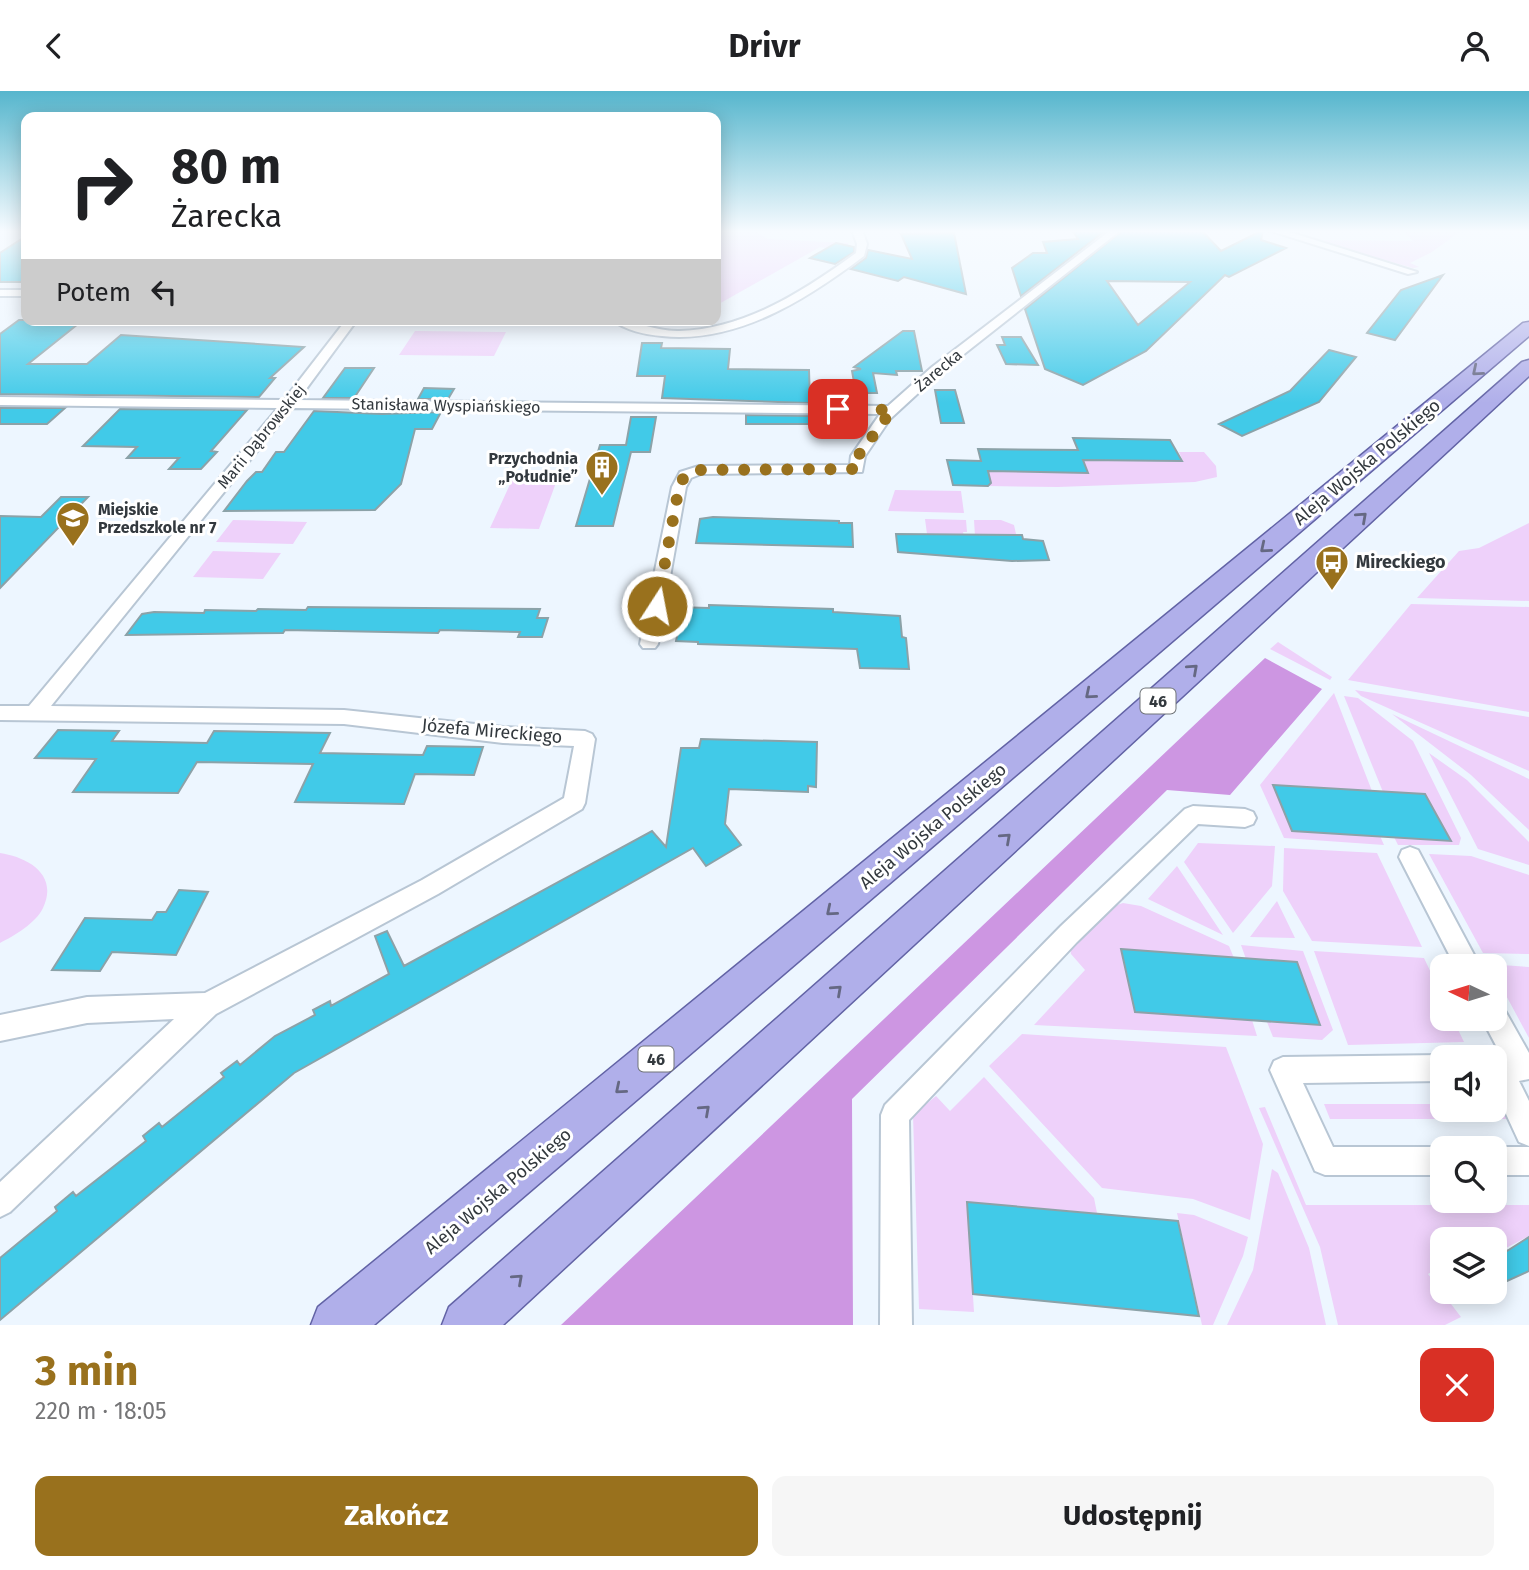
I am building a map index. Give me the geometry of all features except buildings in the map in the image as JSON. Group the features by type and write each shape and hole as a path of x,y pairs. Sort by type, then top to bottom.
{"main road":[{"name":"Aleja Wojska Polskiego","path":"336,1325 1529,327"},
{"name":"Aleja Wojska Polskiego","path":"467,1325 1529,366"}],"street":[{"path":"628,326 656,332 709,332 748,321 810,288"},
{"name":"Żarecka","path":"649,644 679,487 685,475 699,470 858,469 858,456 892,410 936,370 1043,288"},
{"path":"0,293 21,293"},
{"name":"Marii Dąbrowskiej","path":"35,712 288,404 347,326"},
{"name":"Stanisława Wyspiańskiego","path":"0,401 892,410"},
{"name":"Józefa Mireckiego","path":"0,713 344,717 503,735 585,739 574,803 430,887 207,1005 0,1202"},
{"path":"896,1325 895,1115 1069,934 1193,815 1245,818"},
{"path":"1410,857 1462,954"},
{"name":"Józefa Mireckiego","path":"0,1028 88,1010 207,1005"},
{"path":"1499,1031 1529,1132"},
{"path":"1430,1069 1283,1070 1325,1161 1430,1161"},
{"path":"1507,1161 1529,1161"}],"shaded area":[{"path":"721,288 748,288 721,303"},
{"path":"415,331 506,332 494,356 399,355"},
{"path":"1179,452 1204,452 1216,466 1217,477 1195,482 1058,487 988,486 984,471 1087,473 1082,460 1183,461"},
{"path":"512,480 557,480 539,529 490,528"},
{"path":"895,490 961,491 964,513 888,511"},
{"path":"925,519 966,520 967,532 963,532 964,536 927,534"},
{"path":"233,520 307,522 293,544 216,542"},
{"path":"974,520 1001,520 1014,525 1016,534 1010,534 1011,539 975,536"},
{"path":"1529,523 1529,601 1417,598 1459,551 1479,548"},
{"path":"213,551 281,553 263,579 193,577"},
{"path":"1411,604 1529,607 1529,712 1348,680"},
{"path":"1278,642 1332,677 1330,680 1270,649"},
{"path":"1265,658 1322,689 1230,795 1167,790 852,1099 853,1325 561,1325"},
{"path":"1355,690 1529,717 1529,771 1361,696"},
{"path":"1334,693 1372,791 1273,786 1292,831 1380,836 1384,845 1284,838 1260,785"},
{"path":"1344,696 1358,698 1413,741 1461,838 1459,845 1398,845 1394,837 1450,840 1425,794 1383,792"},
{"path":"1392,714 1529,779 1529,830 1471,775"},
{"path":"1429,753 1467,780 1529,842 1529,865 1478,849"},
{"path":"1198,843 1275,846 1272,886 1233,933 1184,862"},
{"path":"1284,848 1377,853 1422,947 1312,941 1283,891"},
{"path":"0,853 30,863 38,869 47,886 47,896 40,914 30,924 0,943"},
{"path":"1429,854 1471,856 1529,875 1529,954 1483,953"},
{"path":"1177,866 1223,935 1148,899"},
{"path":"1277,901 1295,938 1250,937"},
{"path":"1123,903 1141,906 1229,946 1234,958 1135,1012 1252,1020 1257,1036 1034,1025 1085,970 1071,954 1070,948 1108,908"},
{"path":"1241,945 1303,951 1333,1030 1322,1040 1273,1037 1267,1022 1320,1025 1297,962 1246,959"},
{"path":"1314,951 1424,958 1430,971 1430,1031 1459,1031 1464,1042 1348,1045"},
{"path":"1507,965 1529,967 1529,1038 1507,997"},
{"path":"1022,1034 1226,1047 1263,1144 1250,1220 1193,1199 1102,1188 989,1066"},
{"path":"984,1077 1094,1198 1097,1213 967,1202 974,1312 919,1309 913,1115 936,1096 950,1111"},
{"path":"1324,1104 1430,1104 1430,1119 1330,1119"},
{"path":"1265,1107 1306,1205 1430,1205 1430,1213 1507,1213 1507,1205 1529,1205 1529,1236 1507,1247 1507,1227 1430,1227 1430,1304 1451,1304 1461,1317 1445,1325 1338,1325 1320,1247 1259,1108"},
{"path":"1272,1169 1278,1173 1309,1248 1326,1325 1227,1325 1253,1270"},
{"path":"1177,1213 1194,1215 1248,1237 1243,1256 1213,1325 1202,1325"}],"place":[{"name":"Przychodnia „Południe”","path":"602,497"},
{"name":"Miejskie Przedszkole nr 7","path":"73,548"},
{"name":"Mireckiego","path":"1332,592"}],"route":[{"path":"657,606 679,487 685,475 699,470 858,469 858,456 892,410 838,409"}]}
